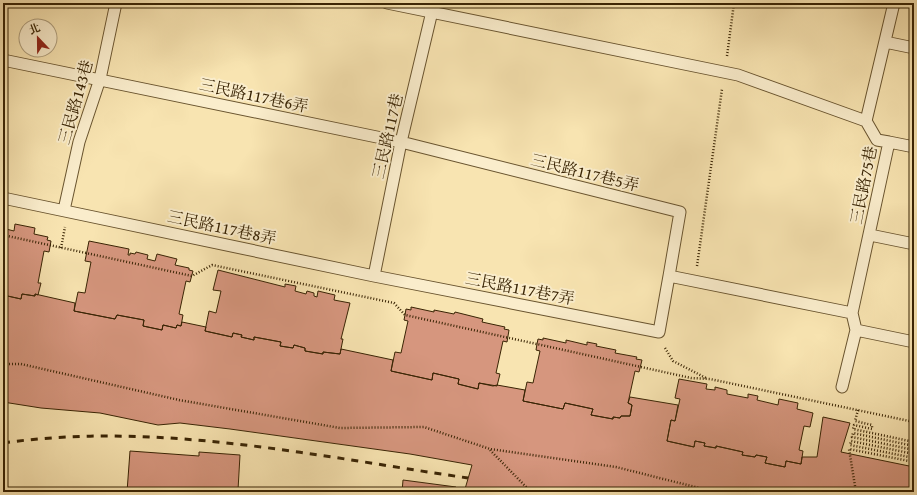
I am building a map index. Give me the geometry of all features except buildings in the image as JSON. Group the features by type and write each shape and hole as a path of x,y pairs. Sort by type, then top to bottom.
{"lane":[{"name":"三民路143巷","path":"64,210 79,142 100,79 116,3"},
{"path":"387,3 433,8 738,76 866,121"},
{"name":"三民路75巷","path":"852,314 890,142 877,140 866,121 894,3"},
{"name":"三民路117巷","path":"374,276 401,142 433,8"},
{"path":"885,42 914,48"},
{"name":"三民路117巷6弄","path":"3,60 401,142"},
{"name":"三民路117巷5弄","path":"401,142 680,212 669,276"},
{"path":"890,142 914,147"},
{"name":"三民路117巷8弄","path":"3,198 374,276"},
{"path":"870,235 914,244"},
{"name":"三民路117巷7弄","path":"374,276 659,332"},
{"path":"659,332 669,276 852,314 856,330 842,387"},
{"path":"856,330 914,342"}],"path":[{"path":"727,57 734,3"},
{"path":"691,280 722,88"},
{"path":"3,235 192,276 212,265 394,303 405,315 691,378 710,379 914,422"},
{"path":"659,332 664,346 673,361 710,379"},
{"path":"3,364 21,364 179,400 340,428 424,427 490,449 616,467 715,492"},
{"path":"858,410 855,421 872,425 872,429 854,425 853,429 914,442"},
{"path":"914,446 853,433 852,437 914,450"},
{"path":"914,454 851,441 850,445 914,458"},
{"path":"856,492 849,448 914,462"},
{"path":"490,449 530,492"},
{"path":"787,491 817,490 819,492"}],"railway":[{"path":"3,443 61,437 120,436 178,439 295,451 468,478"}]}
